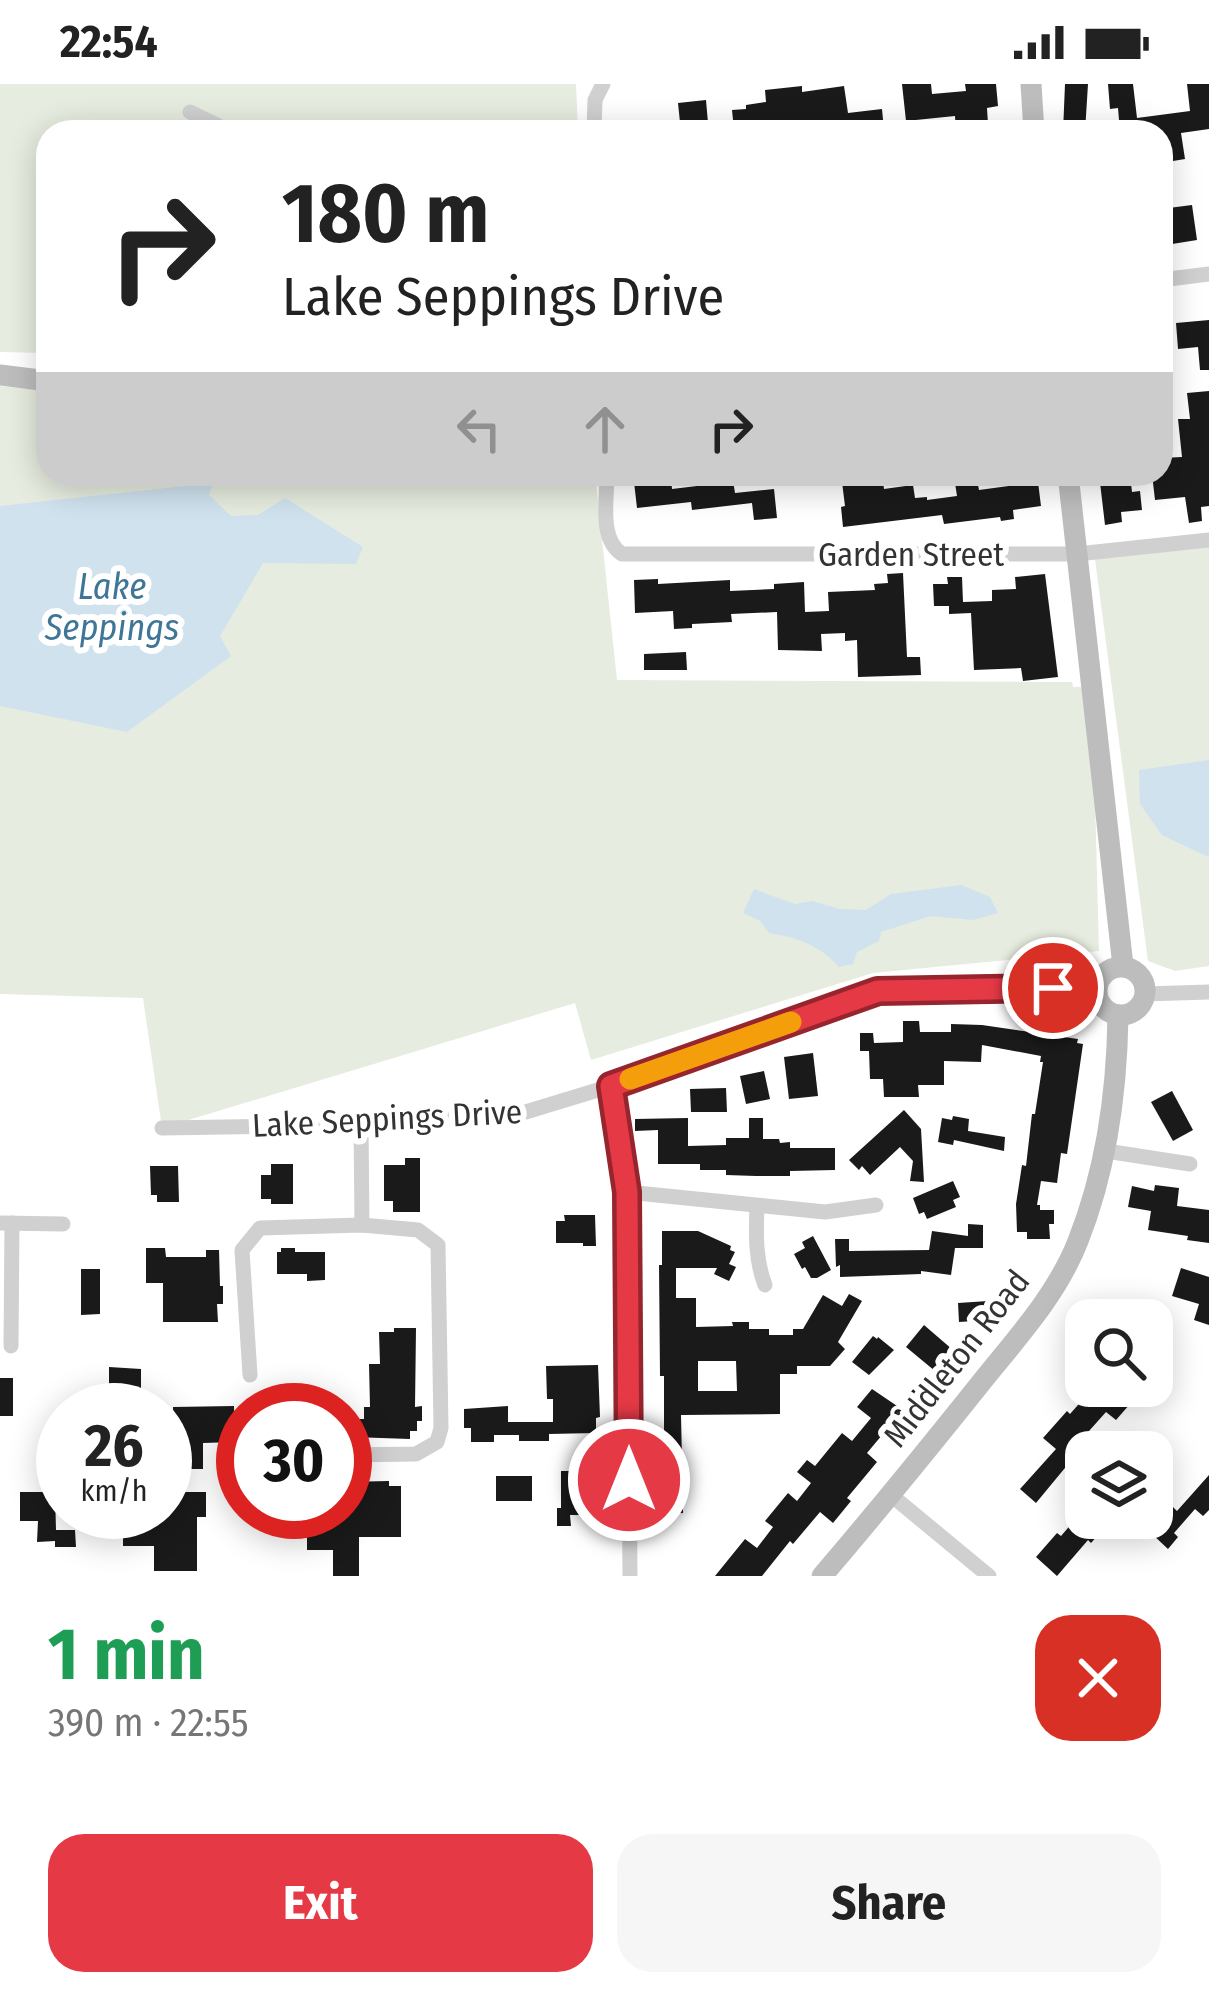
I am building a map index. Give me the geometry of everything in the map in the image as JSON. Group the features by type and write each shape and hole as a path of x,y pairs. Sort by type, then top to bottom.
{"main road":[{"path":"1031,84 1033,120"},
{"path":"0,375 36,380"},
{"path":"1069,486 1123,966"},
{"path":"1123,966 1140,975 1145,994 1136,1010 1118,1016 1102,1006 1097,987 1106,972 1123,966"},
{"name":"Middleton Road","path":"822,1576 1042,1306 1077,1245 1106,1151 1117,1072 1118,1016"}],"street":[{"path":"190,112 206,120"},
{"path":"1173,278 1209,274"},
{"name":"Garden Street","path":"607,486 608,538 622,554 1077,554 1209,540"},
{"name":"Lake Seppings Drive","path":"162,1127 361,1125 519,1114 878,991 1097,987"},
{"path":"1145,994 1209,992"},
{"path":"611,1086 627,1192 630,1576"},
{"path":"361,1125 362,1225"},
{"path":"1106,1151 1190,1164"},
{"path":"627,1192 825,1212 876,1205"},
{"path":"758,1206 757,1255 765,1285"},
{"path":"11,1346 6,1223 63,1224"},
{"path":"250,1376 242,1250 260,1228 362,1225 418,1230 438,1245 441,1429 436,1442 416,1454 372,1455"},
{"path":"891,1495 988,1576"}],"shaded area":[{"path":"0,84 576,84 578,120 36,120 36,353 0,352"},
{"path":"0,386 36,390 36,486 596,486 617,680 1072,682 1073,687 1092,687 1099,951 873,973 591,1060 575,1003 162,1128 143,998 0,994"},
{"path":"1209,547 1209,966 1175,971 1148,961 1095,559"}],"water":[{"name":"Lake Seppings","path":"212,486 209,495 231,516 258,515 285,498 363,547 356,564 263,563 220,636 231,656 127,732 0,706 0,506"},
{"path":"1209,760 1206,856 1162,835 1140,804 1139,770"},
{"path":"961,885 990,897 998,913 973,920 931,916 881,932 879,941 857,952 853,964 839,967 816,948 769,933 760,921 743,913 754,889 795,904 812,901 866,910 891,894"}],"building":[{"path":"902,84 931,84 932,94 966,91 965,84 996,84 998,106 987,108 988,120 955,120 955,116 906,120"},
{"path":"1065,84 1088,84 1086,120 1064,120"},
{"path":"1108,84 1133,84 1137,118 1190,111 1187,84 1209,84 1209,129 1181,133 1185,159 1173,161 1173,120 1119,120 1118,108 1110,109"},
{"path":"802,86 802,92 844,86 848,113 882,109 883,120 733,120 732,110 766,102 765,90"},
{"path":"706,100 708,120 680,120 678,103"},
{"path":"1192,205 1197,240 1173,244 1173,207"},
{"path":"1209,320 1209,370 1200,370 1198,347 1178,349 1176,323"},
{"path":"1209,391 1209,506 1201,507 1202,521 1189,523 1185,497 1155,500 1153,486 1173,486 1173,457 1182,457 1178,419 1190,419 1187,393"},
{"path":"634,486 734,486 735,493 774,489 777,518 754,520 752,503 692,510 691,502 637,508"},
{"path":"842,486 913,486 915,498 927,500 957,496 955,486 978,486 979,490 1038,486 1041,506 1013,510 1014,519 1001,521 1000,517 944,524 942,515 843,527 841,507 845,506"},
{"path":"1100,486 1131,486 1132,492 1140,491 1142,510 1121,512 1122,522 1105,525"},
{"path":"903,573 907,657 920,657 921,675 858,677 857,640 845,641 845,633 821,634 822,651 778,650 777,612 731,614 732,622 674,629 673,611 635,613 634,580 658,579 658,584 730,580 730,591 804,582 805,612 829,611 828,592 875,590 874,584 888,583 887,574"},
{"path":"1045,574 1058,677 1023,681 1021,668 974,670 971,613 949,614 949,606 934,606 933,584 962,577 963,602 992,601 992,590 1016,589 1015,577"},
{"path":"686,652 687,670 644,670 644,654"},
{"path":"903,1021 919,1021 920,1032 951,1032 951,1024 982,1025 1078,1039 1083,1044 1067,1154 1061,1153 1057,1183 1041,1181 1037,1205 1040,1210 1054,1210 1050,1239 1027,1239 1027,1232 1017,1232 1016,1204 1035,1114 1041,1056 982,1045 981,1062 944,1061 944,1085 918,1085 919,1097 884,1097 883,1079 870,1079 869,1051 860,1051 860,1033 873,1033 874,1043 903,1042"},
{"path":"813,1053 818,1096 789,1099 784,1057"},
{"path":"764,1071 770,1099 746,1104 740,1076"},
{"path":"726,1088 727,1112 691,1112 690,1089"},
{"path":"1172,1091 1193,1130 1173,1141 1151,1102"},
{"path":"904,1110 921,1129 924,1182 910,1181 913,1161 900,1147 870,1175 862,1166 859,1170 849,1160"},
{"path":"953,1116 969,1119 968,1131 1005,1137 1004,1151 954,1140 953,1145 938,1142 942,1118 952,1120"},
{"path":"688,1118 688,1146 726,1145 726,1138 749,1138 749,1118 763,1118 763,1139 790,1142 790,1148 835,1148 835,1170 790,1171 790,1176 726,1175 726,1170 700,1170 700,1164 658,1164 658,1130 635,1131 635,1119"},
{"path":"405,1158 420,1158 420,1212 393,1212 393,1201 384,1201 384,1165 405,1165"},
{"path":"271,1164 293,1164 293,1204 261,1199 261,1175 271,1175"},
{"path":"150,1166 178,1166 179,1202 157,1202 157,1195 151,1195"},
{"path":"953,1181 960,1197 953,1200 956,1207 927,1219 924,1212 919,1214 913,1198"},
{"path":"1155,1185 1179,1188 1177,1206 1209,1210 1209,1243 1148,1230 1151,1211 1128,1207 1132,1186 1154,1191"},
{"path":"564,1215 595,1215 596,1246 556,1243 556,1221 565,1221"},
{"path":"968,1224 983,1225 983,1248 955,1248 951,1275 921,1271 840,1277 840,1265 836,1267 835,1239 849,1239 849,1251 929,1250 932,1231 968,1236"},
{"path":"662,1231 698,1231 735,1252 729,1264 736,1267 729,1281 714,1274 717,1268 676,1268 676,1298 696,1298 696,1327 749,1322 749,1329 769,1329 769,1335 793,1335 793,1329 803,1329 823,1295 842,1306 849,1294 862,1301 838,1342 845,1349 830,1366 797,1366 797,1374 780,1374 780,1414 681,1415 682,1461 664,1462","holes":["698,1361 736,1361 737,1391 698,1391"]},
{"path":"813,1236 831,1270 817,1278 802,1269 794,1254"},
{"path":"146,1248 165,1248 166,1257 206,1257 206,1250 219,1250 223,1304 217,1304 218,1322 163,1322 163,1283 146,1283"},
{"path":"281,1248 325,1252 325,1280 307,1281 307,1274 277,1274"},
{"path":"1181,1268 1209,1277 1209,1325 1194,1320 1199,1304 1172,1296"},
{"path":"81,1269 100,1269 100,1314 81,1315"},
{"path":"988,1301 989,1320 959,1322 958,1303"},
{"path":"924,1325 953,1350 935,1371 906,1347"},
{"path":"394,1328 416,1328 415,1407 422,1406 422,1421 417,1421 417,1431 410,1431 410,1439 372,1438 369,1364 380,1364 379,1332 394,1332"},
{"path":"873,1336 894,1350 869,1375 852,1362"},
{"path":"598,1365 596,1433 549,1434 549,1441 494,1435 494,1442 471,1442 471,1428 464,1428 464,1409 508,1406 508,1422 553,1422 546,1366"},
{"path":"109,1367 141,1369 141,1383 109,1383"},
{"path":"925,1375 938,1386 919,1410 905,1399"},
{"path":"0,1378 13,1378 13,1416 0,1416"},
{"path":"872,1389 903,1410 867,1453 877,1462 833,1523 820,1512 762,1576 715,1576 745,1539 757,1548 773,1527 765,1521 788,1493 797,1501 811,1483 797,1472 807,1460 815,1466 842,1433 852,1441 871,1418 857,1407"},
{"path":"216,1406 216,1443 203,1443 203,1469 192,1469 192,1407"},
{"path":"1076,1407 1127,1407 1116,1420 1106,1412 1089,1431 1065,1431 1065,1468 1036,1503 1020,1489 1056,1449 1043,1438 1067,1411 1070,1414"},
{"path":"561,1471 588,1471 589,1515 570,1515 571,1526 557,1526"},
{"path":"1209,1475 1209,1510 1203,1516 1195,1509 1174,1533 1178,1537 1168,1549 1157,1539 1173,1539 1173,1507 1177,1511"},
{"path":"496,1476 532,1476 532,1501 496,1501"},
{"path":"372,1481 401,1486 401,1537 372,1537"},
{"path":"20,1492 36,1492 36,1521 20,1521"},
{"path":"192,1492 206,1492 206,1517 197,1517 197,1571 154,1571 154,1546 123,1546 123,1539 192,1539"},
{"path":"654,1493 683,1493 683,1513 655,1514"},
{"path":"1065,1531 1065,1539 1095,1539 1088,1540 1057,1576 1036,1557 1057,1533 1061,1536"},
{"path":"76,1539 76,1547 55,1547 55,1541 37,1542"},
{"path":"307,1539 359,1539 359,1576 333,1576 333,1550 307,1550"}],"slow traffic":[{"path":"630,1079 791,1022"}],"route":[{"path":"629,1480 627,1192 611,1086 878,991 1053,988"}]}
